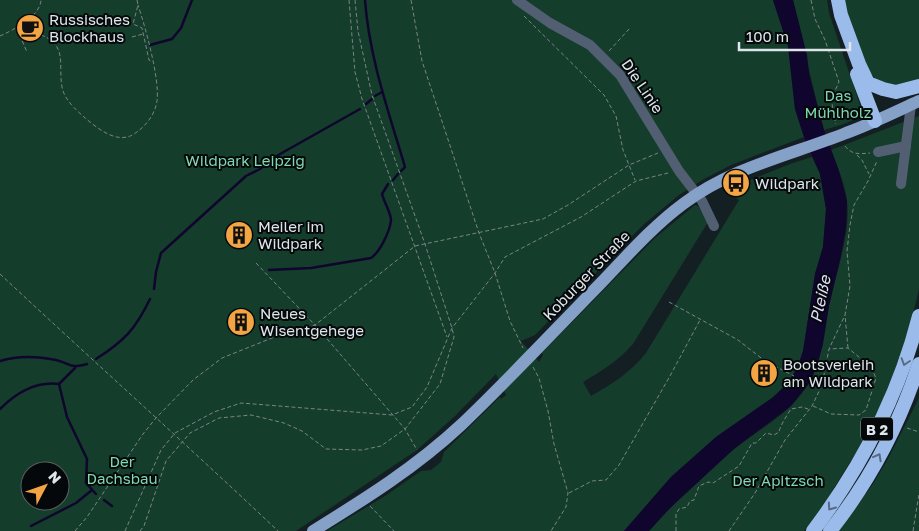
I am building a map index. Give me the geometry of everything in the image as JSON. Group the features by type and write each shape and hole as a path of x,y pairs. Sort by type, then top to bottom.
{"highway":[{"path":"831,0 838,26 879,119"},
{"path":"838,0 841,15 868,82 879,119"},
{"path":"868,82 883,89 896,92 919,86"},
{"name":"B 2","path":"813,531 854,472 880,424 902,369 919,316"},
{"name":"B 2","path":"830,531 876,462 903,406 919,364"},
{"path":"903,406 919,386"}],"main road":[{"name":"Koburger Straße","path":"313,531 424,458 455,431 659,224 696,194 737,172 786,154 846,140 879,119 915,103"}],"lane":[{"name":"Die Linie","path":"517,0 550,23 590,46 620,75 679,171 702,201 714,226"},
{"path":"901,184 906,146 915,103"},
{"path":"878,152 906,146"}],"path":[{"path":"0,36 27,21 41,4 41,0"},
{"path":"41,35 55,43 58,49 61,61 62,87 71,105 85,118 113,137 128,137 145,127 157,101 153,62 137,0"},
{"path":"349,0 355,72 362,99 447,338"},
{"path":"140,531 144,526 166,461 190,433 219,418 251,415 284,422 302,431 326,449 362,450 381,446 405,430 440,384 454,337 425,244 372,95 358,31 355,0"},
{"path":"411,0 422,62 479,233 495,273 510,321 523,349"},
{"path":"811,0 815,19 826,40 839,82 833,95 831,106 836,124"},
{"path":"138,5 133,24 142,28 149,60 153,62"},
{"path":"524,16 604,95 616,116 629,165 636,181"},
{"path":"17,28 27,52"},
{"path":"603,57 630,28"},
{"path":"132,37 146,34"},
{"path":"846,140 850,152 856,154 878,152 876,164 868,182 854,205 850,225 847,252 850,286 846,315 848,348"},
{"path":"75,531 87,517 143,434 156,418 193,380 222,358 282,334 315,325 415,246 543,219 629,165 666,149"},
{"path":"856,154 862,160 870,175"},
{"path":"125,531 161,450 174,433 214,412 241,403 392,415 412,407 427,387 452,328 505,258 582,217 636,181 679,171"},
{"path":"256,263 315,325 405,430 424,458"},
{"path":"0,274 278,531"},
{"path":"669,302 738,340 765,361 794,376"},
{"path":"729,531 755,493 785,440 812,406 822,385 829,349 846,315"},
{"path":"568,493 592,481 606,480 619,465 700,320"},
{"path":"812,406 831,414 859,415 866,410 876,378 871,367 848,348 829,349"},
{"path":"531,364 538,378 548,411 554,444 568,493 566,507 551,531"},
{"path":"676,531 676,514 679,509 687,507 690,501 694,500 699,486 708,482 713,483 739,466 752,443 756,443 766,433 774,435 779,432 791,409 802,407 809,410"},
{"path":"866,410 872,412"},
{"path":"907,428 919,432"},
{"path":"913,531 919,494"},
{"path":"365,498 394,531"}],"green space":[{"path":"0,0 773,0 788,46 795,109 804,137 731,165 679,195 643,225 535,335 521,341 539,362 543,355 542,353 655,238 695,205 698,206 708,222 633,344 610,365 583,382 591,396 606,387 628,372 646,353 739,200 735,197 743,183 812,157 820,174 826,209 823,247 815,274 803,351 797,369 784,387 772,398 716,437 671,477 624,531 327,531 385,496 421,471 431,470 441,462 444,452 500,397 501,399 506,395 496,374 455,416 417,450 296,531 0,531"},
{"name":"Das Mühlholz","path":"793,0 827,0 829,13 862,111 850,121 824,130"},
{"name":"Das Mühlholz","path":"844,0 919,0 919,81 896,86 877,80 871,74 855,41"},
{"name":"Der Apitzsch","path":"919,116 919,289 912,318 899,360 881,404 857,451 817,515 804,531 649,531 714,466 792,405 805,390 812,377 821,350 847,227 846,194 831,150"},
{"name":"Der Apitzsch","path":"919,398 919,531 838,531 873,484"}],"water":[{"name":"Pleiße","path":"773,0 793,0 807,55 809,74 824,130 839,171 847,201 846,228 817,366 810,382 791,406 735,448 669,509 649,531 624,531 671,477 716,437 772,398 784,387 797,369 803,351 815,274 823,247 826,209 820,174 804,137 795,109 788,46"}],"waterway":[{"path":"150,45 172,39 181,28 192,0"},
{"path":"365,0 375,64 405,167 401,171"},
{"path":"375,96 382,92"},
{"path":"366,104 372,99"},
{"path":"154,289 161,253 246,176 260,169 273,158 360,109"},
{"path":"393,180 398,174"},
{"path":"269,270 311,268 371,258 381,246 390,225 390,214 382,194 388,184"},
{"path":"96,359 128,334 150,299"},
{"path":"0,361 21,357 35,357 56,360 74,366 87,364"},
{"path":"0,409 20,393 34,386 59,384 75,368"},
{"path":"59,384 67,417 87,459 86,483 96,494"},
{"path":"31,526 76,503 92,490"},
{"path":"104,500 112,506"}],"place":[{"name":"Russisches Blockhaus","path":"30,28"},
{"name":"Wildpark","path":"736,183"},
{"name":"Meiler im Wildpark","path":"239,235"},
{"name":"Neues Wisentgehege","path":"241,322"},
{"name":"Bootsverleih am Wildpark","path":"764,373"}],"park label":[{"name":"Wildpark Leipzig","path":"245,160"},
{"name":"Der Dachsbau","path":"122,470"}]}
